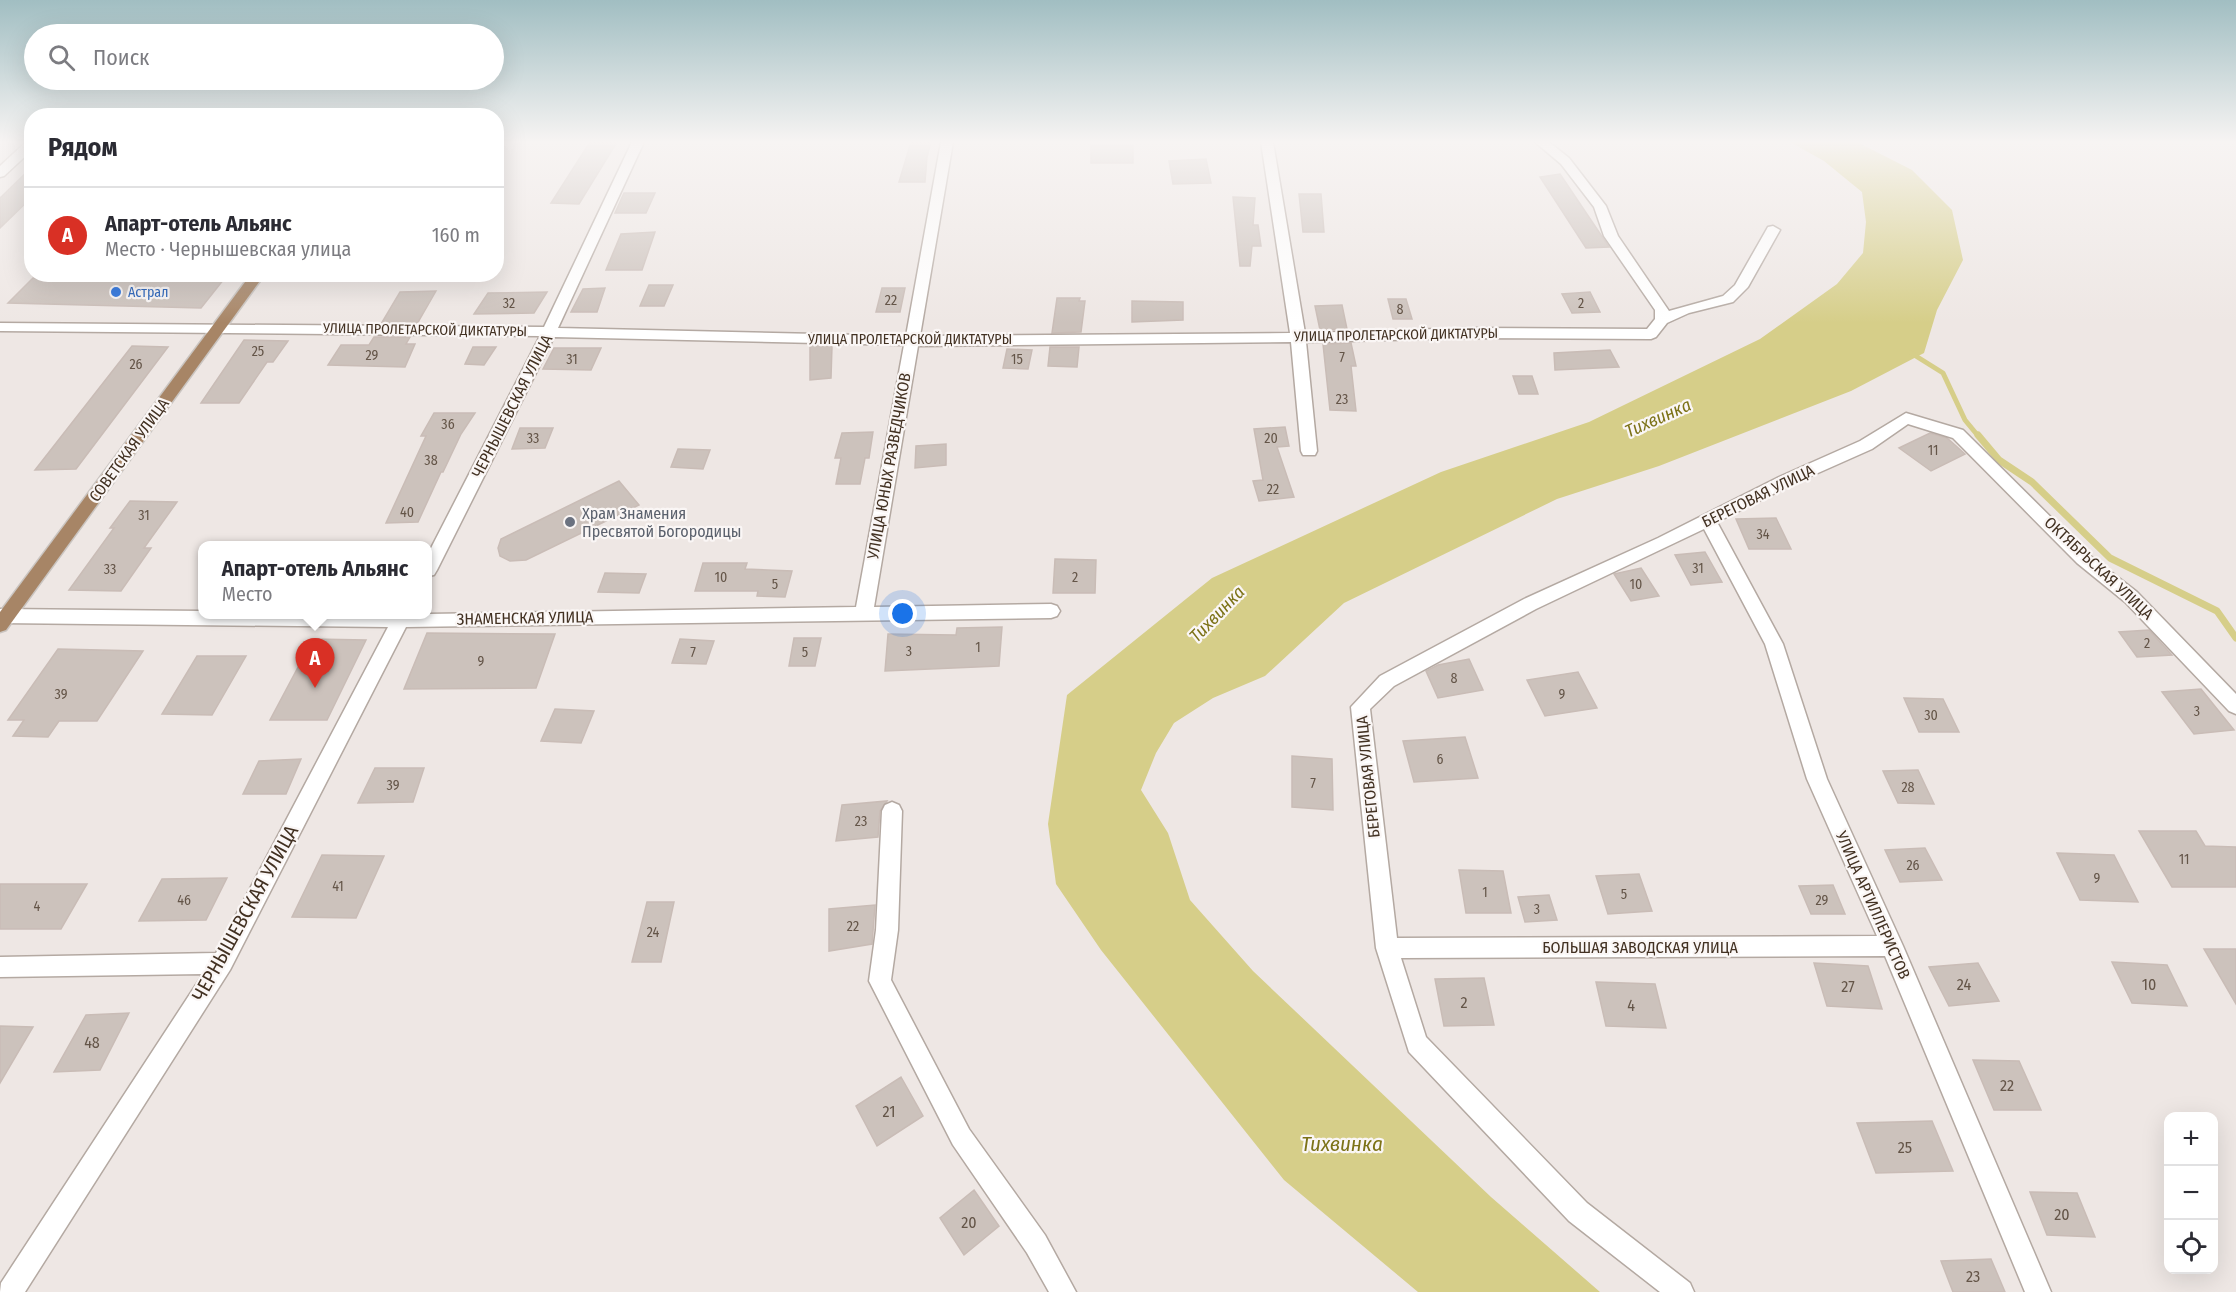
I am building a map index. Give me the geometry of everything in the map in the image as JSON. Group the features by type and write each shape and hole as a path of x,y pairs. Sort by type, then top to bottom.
{"main road":[{"name":"СОВЕТСКАЯ УЛИЦА","path":"2,619 252,282"}],"street":[{"name":"ЧЕРНЫШЕВСКАЯ УЛИЦА","path":"432,562 549,332 610,202"},
{"name":"УЛИЦА ЮНЫХ РАЗВЕДЧИКОВ","path":"864,614 935,202"},
{"path":"1277,202 1298,336 1309,451"},
{"path":"1597,202 1611,236 1662,310 1662,320"},
{"name":"УЛИЦА ПРОЛЕТАРСКОЙ ДИКТАТУРЫ","path":"0,327 549,332 910,342 1354,337 1472,333 1651,334 1662,320 1684,310 1728,299 1741,287 1773,230"},
{"name":"БЕРЕГОВАЯ УЛИЦА","path":"1681,1292 1578,1212 1417,1044 1387,948 1360,707 1387,681 1530,604 1785,481 1866,445 1906,418 1958,434"},
{"name":"ОКТЯБРЬСКАЯ УЛИЦА","path":"1958,434 2020,493 2083,559 2131,597 2236,706"},
{"name":"УЛИЦА АРТИЛЛЕРИСТОВ","path":"1708,520 1774,644 1817,779 1892,946 2038,1292"},
{"name":"ЗНАМЕНСКАЯ УЛИЦА","path":"432,617 1051,611"},
{"name":"ЗНАМЕНСКАЯ УЛИЦА","path":"2,619 198,618"},
{"name":"ЧЕРНЫШЕВСКАЯ УЛИЦА","path":"10,1292 222,963 401,619"},
{"path":"892,811 887,930 880,981 961,1137 1036,1244 1063,1292"},
{"name":"БОЛЬШАЯ ЗАВОДСКАЯ УЛИЦА","path":"1387,948 1892,946"},
{"path":"0,967 222,963"}],"water":[{"name":"Тихвинка","path":"1863,202 1944,202 1952,210 1963,260 1937,310 1924,353 1851,391 1659,466 1557,499 1344,603 1265,676 1213,698 1174,723 1156,753 1141,790 1168,833 1190,900 1253,971 1491,1197 1600,1292 1418,1292 1284,1180 1101,950 1056,884 1048,824 1067,695 1212,578 1441,472 1589,422 1760,339 1837,284 1863,253 1866,222"}],"building":[{"path":"0,202 24,202 24,205 0,228"},
{"path":"551,202 580,202 579,204"},
{"path":"620,202 651,202 646,213 615,213"},
{"path":"1234,202 1255,202 1253,225 1258,225 1261,246 1252,246 1250,266 1240,266"},
{"path":"1300,202 1322,202 1324,232 1303,232"},
{"path":"1556,202 1579,202 1609,247 1586,248"},
{"path":"655,232 642,270 606,270 621,234"},
{"name":"Астрал","path":"29,282 222,282 201,308 8,303"},
{"path":"649,285 673,285 664,306 640,306"},
{"path":"605,288 597,312 571,312 583,289"},
{"path":"882,288 905,288 900,312 876,312"},
{"path":"436,291 417,324 381,324 400,292"},
{"path":"547,292 534,313 474,314 488,293"},
{"path":"1590,292 1600,312 1572,313 1562,294"},
{"path":"1057,298 1080,298 1079,301 1085,301 1081,332 1052,333"},
{"path":"1388,299 1406,299 1412,319 1393,319"},
{"path":"1132,301 1183,302 1183,320 1132,322"},
{"path":"1342,305 1347,329 1320,330 1315,306"},
{"path":"374,337 410,337 406,344 415,344 405,367 328,365 341,345 369,345"},
{"path":"244,340 288,341 273,362 267,362 239,403 201,403"},
{"path":"1351,343 1356,366 1351,366 1356,411 1330,410 1323,344"},
{"path":"810,345 832,346 831,378 810,380"},
{"path":"132,346 168,347 76,469 35,470"},
{"path":"473,347 496,347 484,365 465,364"},
{"path":"1050,347 1079,347 1077,367 1048,366"},
{"path":"554,348 601,348 591,370 543,369"},
{"path":"1007,349 1032,350 1028,369 1003,368"},
{"path":"1610,350 1619,367 1555,370 1554,353"},
{"path":"1513,376 1532,376 1538,394 1519,394"},
{"path":"434,413 475,413 441,472 418,522 386,523 426,436 421,436"},
{"path":"1285,427 1289,446 1277,447 1294,497 1259,501 1253,481 1263,480 1254,429"},
{"path":"520,428 553,428 545,448 512,449"},
{"path":"873,432 869,458 865,458 860,484 836,484 841,458 835,458 842,433"},
{"path":"1930,433 1947,438 1965,454 1931,471 1899,448"},
{"path":"946,444 946,465 915,468 916,446"},
{"path":"678,449 710,450 703,469 671,467"},
{"name":"Храм Знамения Пресвятой Богородицы","path":"619,481 639,505 526,560 510,561 500,556 498,548 501,539"},
{"path":"130,501 177,502 144,548 151,548 121,591 69,590 114,528 110,528"},
{"path":"1776,518 1791,549 1749,549 1736,519"},
{"path":"1705,552 1722,582 1691,585 1675,555"},
{"path":"1055,559 1096,560 1095,593 1053,593"},
{"path":"703,563 747,563 745,569 792,571 785,597 757,596 758,591 695,591"},
{"path":"1641,568 1659,596 1631,601 1614,574"},
{"path":"605,573 646,574 639,593 598,592"},
{"path":"1002,627 999,666 885,671 888,634 956,635 957,628"},
{"path":"2149,630 2172,655 2137,657 2119,632"},
{"path":"427,633 555,634 536,688 404,689"},
{"path":"794,638 821,638 815,666 789,666"},
{"path":"313,639 366,640 327,720 270,720"},
{"path":"680,639 714,641 706,664 672,663"},
{"path":"58,649 143,651 97,721 59,721 48,737 13,736 24,720 8,720"},
{"path":"197,656 246,656 212,715 162,714"},
{"path":"1469,659 1483,690 1438,698 1426,671 1438,665"},
{"path":"1578,672 1597,708 1545,716 1527,680"},
{"path":"2201,689 2234,730 2194,734 2162,692"},
{"path":"1904,698 1943,699 1959,732 1919,732"},
{"path":"555,709 594,711 581,743 541,741"},
{"path":"1465,737 1478,778 1414,782 1403,741"},
{"path":"1292,756 1332,759 1333,810 1292,807"},
{"path":"301,759 286,794 243,794 259,761"},
{"path":"375,768 424,768 413,802 358,803"},
{"path":"1918,770 1934,804 1898,803 1883,771"},
{"path":"887,801 880,811 878,837 836,841 842,805"},
{"path":"2139,831 2196,831 2205,846 2236,847 2236,887 2172,887"},
{"path":"1925,848 1942,880 1900,882 1885,850"},
{"path":"2057,853 2114,855 2138,902 2080,900"},
{"path":"322,855 384,856 356,918 292,917"},
{"path":"1459,870 1503,871 1511,913 1466,913"},
{"path":"1639,874 1652,911 1608,914 1596,876"},
{"path":"227,878 206,920 139,921 162,879"},
{"path":"0,884 87,884 61,929 0,929"},
{"path":"1833,885 1845,914 1811,914 1799,886"},
{"path":"1549,895 1557,920 1525,922 1518,897"},
{"path":"647,902 674,902 661,962 632,962"},
{"path":"875,905 872,944 829,951 829,909"},
{"path":"2204,949 2236,949 2236,1004"},
{"path":"2112,962 2167,965 2187,1006 2132,1003"},
{"path":"1814,963 1868,966 1882,1009 1827,1006"},
{"path":"1978,963 1999,1001 1949,1006 1929,967"},
{"path":"1484,978 1494,1025 1444,1026 1435,979"},
{"path":"1596,982 1655,984 1666,1028 1606,1026"},
{"path":"129,1013 100,1070 54,1072 86,1015"},
{"path":"0,1026 33,1027 0,1083"},
{"path":"1973,1060 2019,1061 2041,1110 1994,1110"},
{"path":"901,1077 923,1116 877,1146 856,1106"},
{"path":"1932,1121 1953,1171 1876,1173 1857,1123"},
{"path":"974,1190 999,1226 964,1255 940,1218"},
{"path":"2030,1192 2077,1193 2095,1237 2047,1235"},
{"path":"1991,1259 2005,1292 1953,1292 1941,1261"}],"waterway":[{"path":"1911,353 1943,373 1965,420 1979,437"},
{"path":"1978,435 1999,460 2032,482 2110,558 2217,611 2236,638"}],"place":[{"name":"Астрал","path":"116,292"},
{"name":"Храм Знамения Пресвятой Богородицы","path":"570,522"},
{"name":"Апарт-отель Альянс","path":"315,688"}]}
